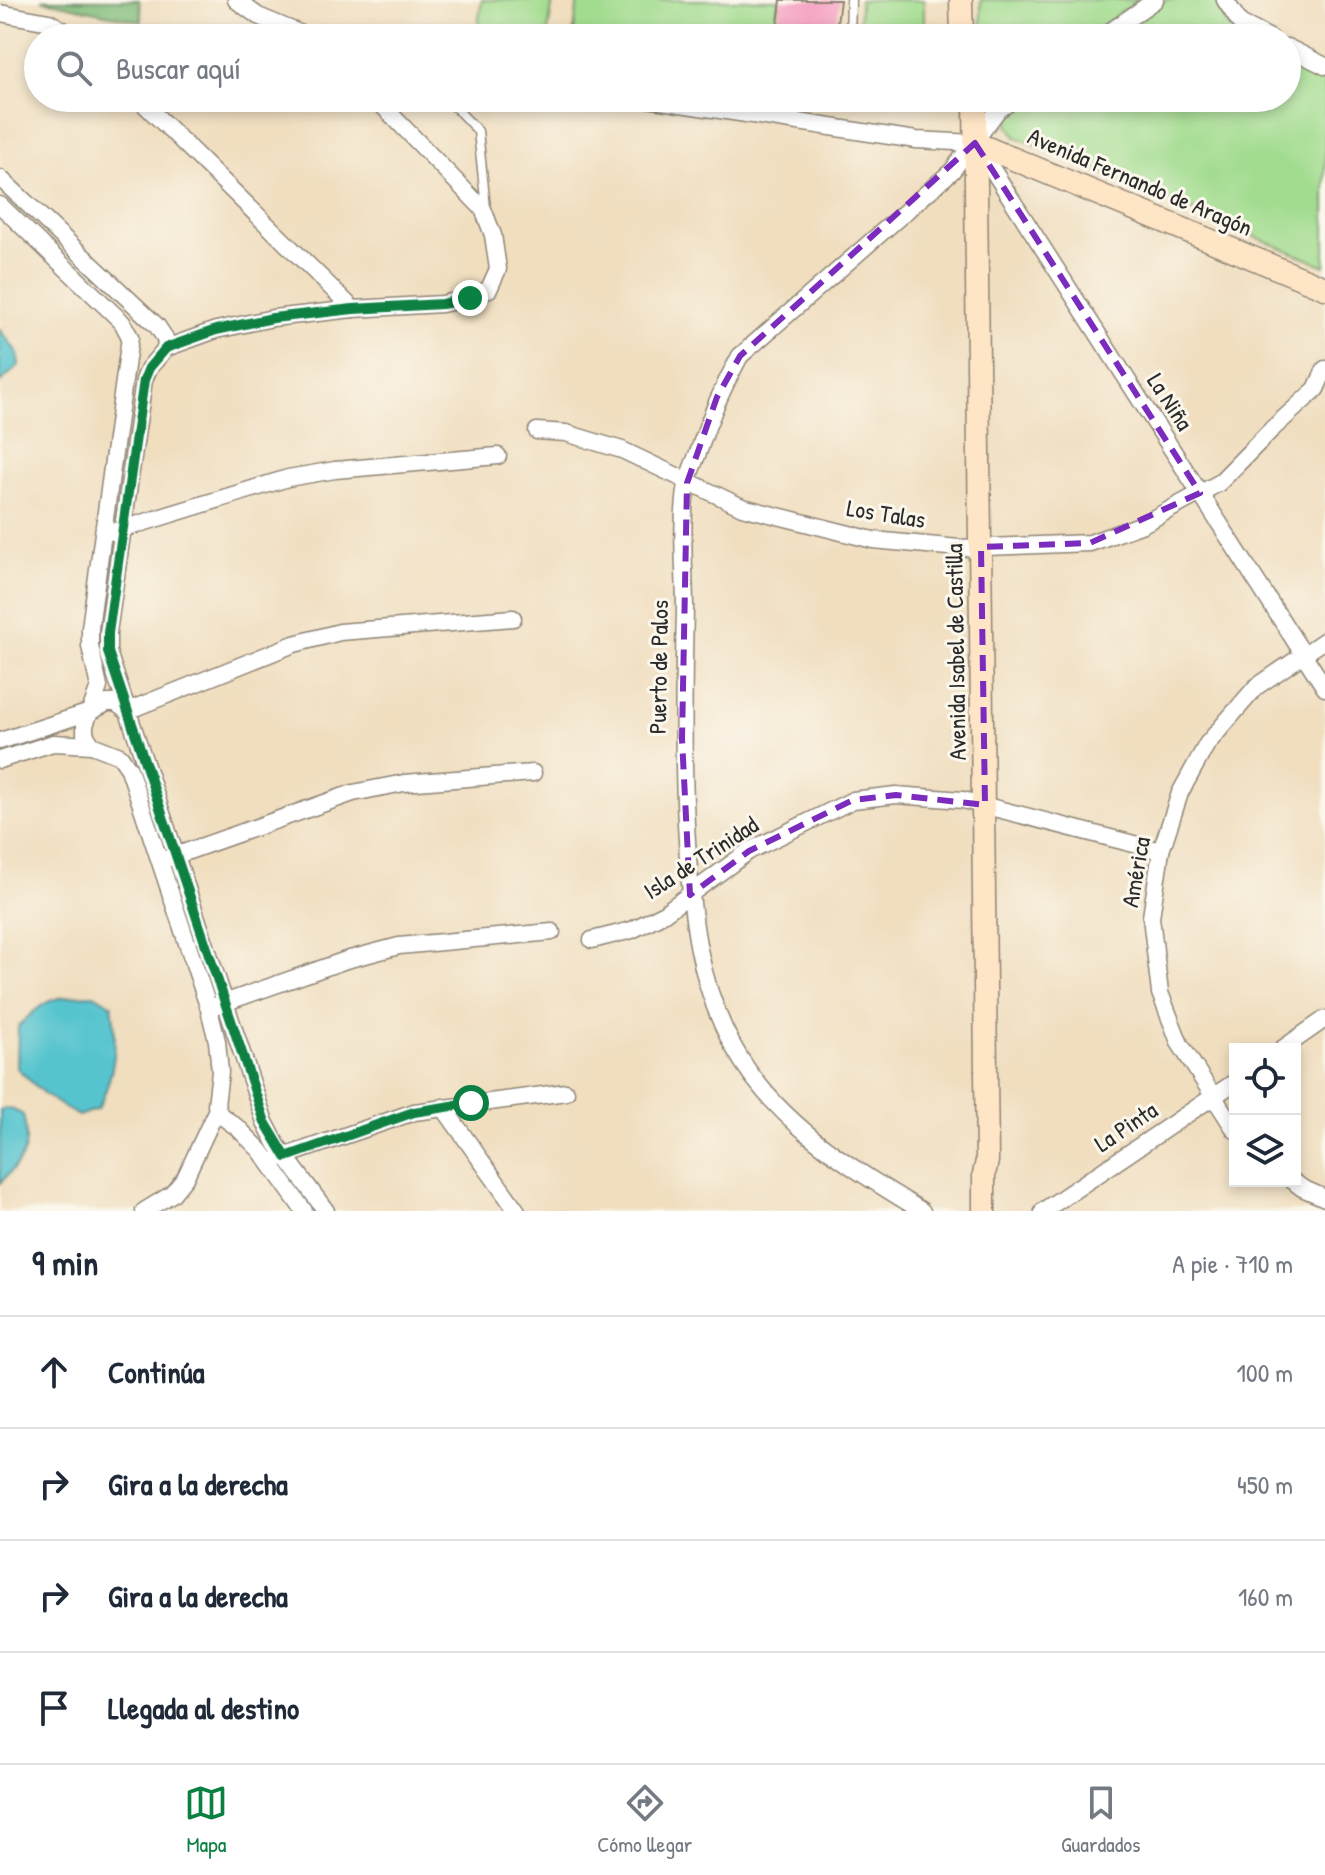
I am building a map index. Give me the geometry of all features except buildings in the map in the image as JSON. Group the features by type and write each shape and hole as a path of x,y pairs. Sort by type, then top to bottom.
{"street":[{"path":"236,0 258,16 277,24"},
{"path":"961,0 962,24"},
{"path":"975,0 975,24"},
{"path":"1121,24 1155,0"},
{"path":"1225,0 1242,24"},
{"path":"0,13 52,24"},
{"path":"1301,54 1325,66"},
{"path":"152,112 353,309"},
{"path":"304,1211 267,1161 222,1115 216,1091 220,1072 217,1006 176,855 108,652 144,380 166,348 216,330 273,318 442,304 470,298 489,289 498,269 493,235 483,209 389,112"},
{"path":"733,112 916,140 975,143"},
{"name":"Avenida Isabel de Castilla","path":"971,112 975,143"},
{"name":"Avenida Isabel de Castilla","path":"975,112 987,1161"},
{"name":"Puerto de Palos","path":"922,1211 830,1153 777,1106 751,1076 731,1044 708,988 695,937 690,895 682,739 683,526 687,483 717,397 740,356 952,171 997,112"},
{"name":"Avenida Fernando de Aragón","path":"975,143 1000,135 1325,273"},
{"name":"Avenida Fernando de Aragón","path":"975,143 1325,288"},
{"name":"La Niña","path":"975,143 1325,688"},
{"path":"0,178 157,326 165,338 166,348"},
{"path":"0,205 122,322 134,360 142,364 153,363"},
{"path":"92,745 85,734 85,725 99,687 90,637 129,345 137,329 157,326"},
{"name":"Los Talas","path":"537,431 566,433 622,450 742,507 873,540 981,547 1090,543 1143,524 1219,483 1316,389 1325,369"},
{"path":"104,535 288,478 335,470 498,456"},
{"path":"127,711 294,644 340,632 513,618"},
{"name":"América","path":"1229,1122 1180,1044 1160,993 1151,917 1161,851 1180,793 1207,744 1256,687 1325,640"},
{"path":"0,741 90,712 107,703 116,703 127,711"},
{"path":"0,760 53,743 92,745 115,753 127,751 136,735"},
{"path":"115,753 129,769 160,863 217,1006 252,1083 265,1122 286,1157 326,1211"},
{"path":"160,863 353,793 404,783 533,773"},
{"name":"Isla de Trinidad","path":"592,940 632,930 690,895 749,851 853,800 896,795 963,800 1161,851"},
{"path":"217,1006 346,960 399,946 552,932"},
{"path":"1291,1043 1325,1019"},
{"path":"216,1091 226,1080 235,1077 252,1083"},
{"name":"La Pinta","path":"1043,1211 1229,1086"},
{"path":"267,1161 414,1112 566,1092"},
{"path":"222,1115 248,1119 258,1101"},
{"path":"443,1107 517,1211"},
{"path":"144,1211 172,1194 185,1178 222,1115"},
{"path":"984,1211 987,1161"},
{"path":"987,1161 993,1211"},
{"path":"1301,1185 1325,1198"}],"lane":[{"path":"850,24 851,0"},
{"path":"460,112 478,131 488,221"}],"highlighted area":[{"path":"975,143 1200,493 1090,543 981,547 985,805 896,795 853,800 749,851 690,895 682,739 687,483 717,397 740,356"}],"green space":[{"path":"41,0 139,0 142,22"},
{"path":"482,0 553,0 549,24 478,24"},
{"path":"578,0 779,0 775,24 575,24"},
{"path":"860,0 924,0 924,24 859,24"},
{"path":"981,0 1138,0 1105,24 981,24"},
{"path":"1165,0 1215,0 1226,24 1132,24"},
{"path":"1301,63 1325,75 1325,266 1016,137 1008,125 1011,112 1301,112"}],"water":[{"path":"0,330 17,352 19,365 0,383"},
{"path":"96,995 112,1005 114,1058 98,1109 78,1116 44,1094 17,1068 18,1027 36,1009 52,1000"},
{"path":"10,1108 23,1115 26,1145 20,1160 0,1183 0,1110"}],"route":[{"path":"470,298 442,304 273,318 216,330 166,348 149,368 144,380 108,633 108,652 265,1122 286,1157 414,1112 471,1103"}]}
